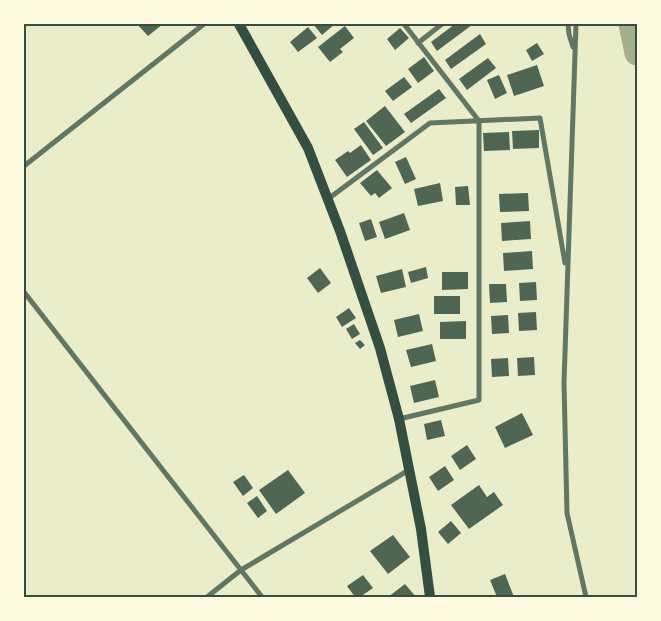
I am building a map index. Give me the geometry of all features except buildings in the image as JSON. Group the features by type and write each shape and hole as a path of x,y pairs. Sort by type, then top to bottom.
{"main road":[{"path":"239,24 308,148 380,348 400,419 421,529 430,597"}],"street":[{"path":"24,166 204,24"},
{"path":"400,419 479,400 479,121 404,24"},
{"path":"418,43 442,24"},
{"path":"568,24 574,50"},
{"path":"576,24 564,383 567,513 586,597"},
{"path":"327,199 430,123 540,118 567,275"},
{"path":"24,292 262,597"},
{"path":"206,597 240,570 409,470"}],"waterway":[{"path":"631,24 637,53"}]}
